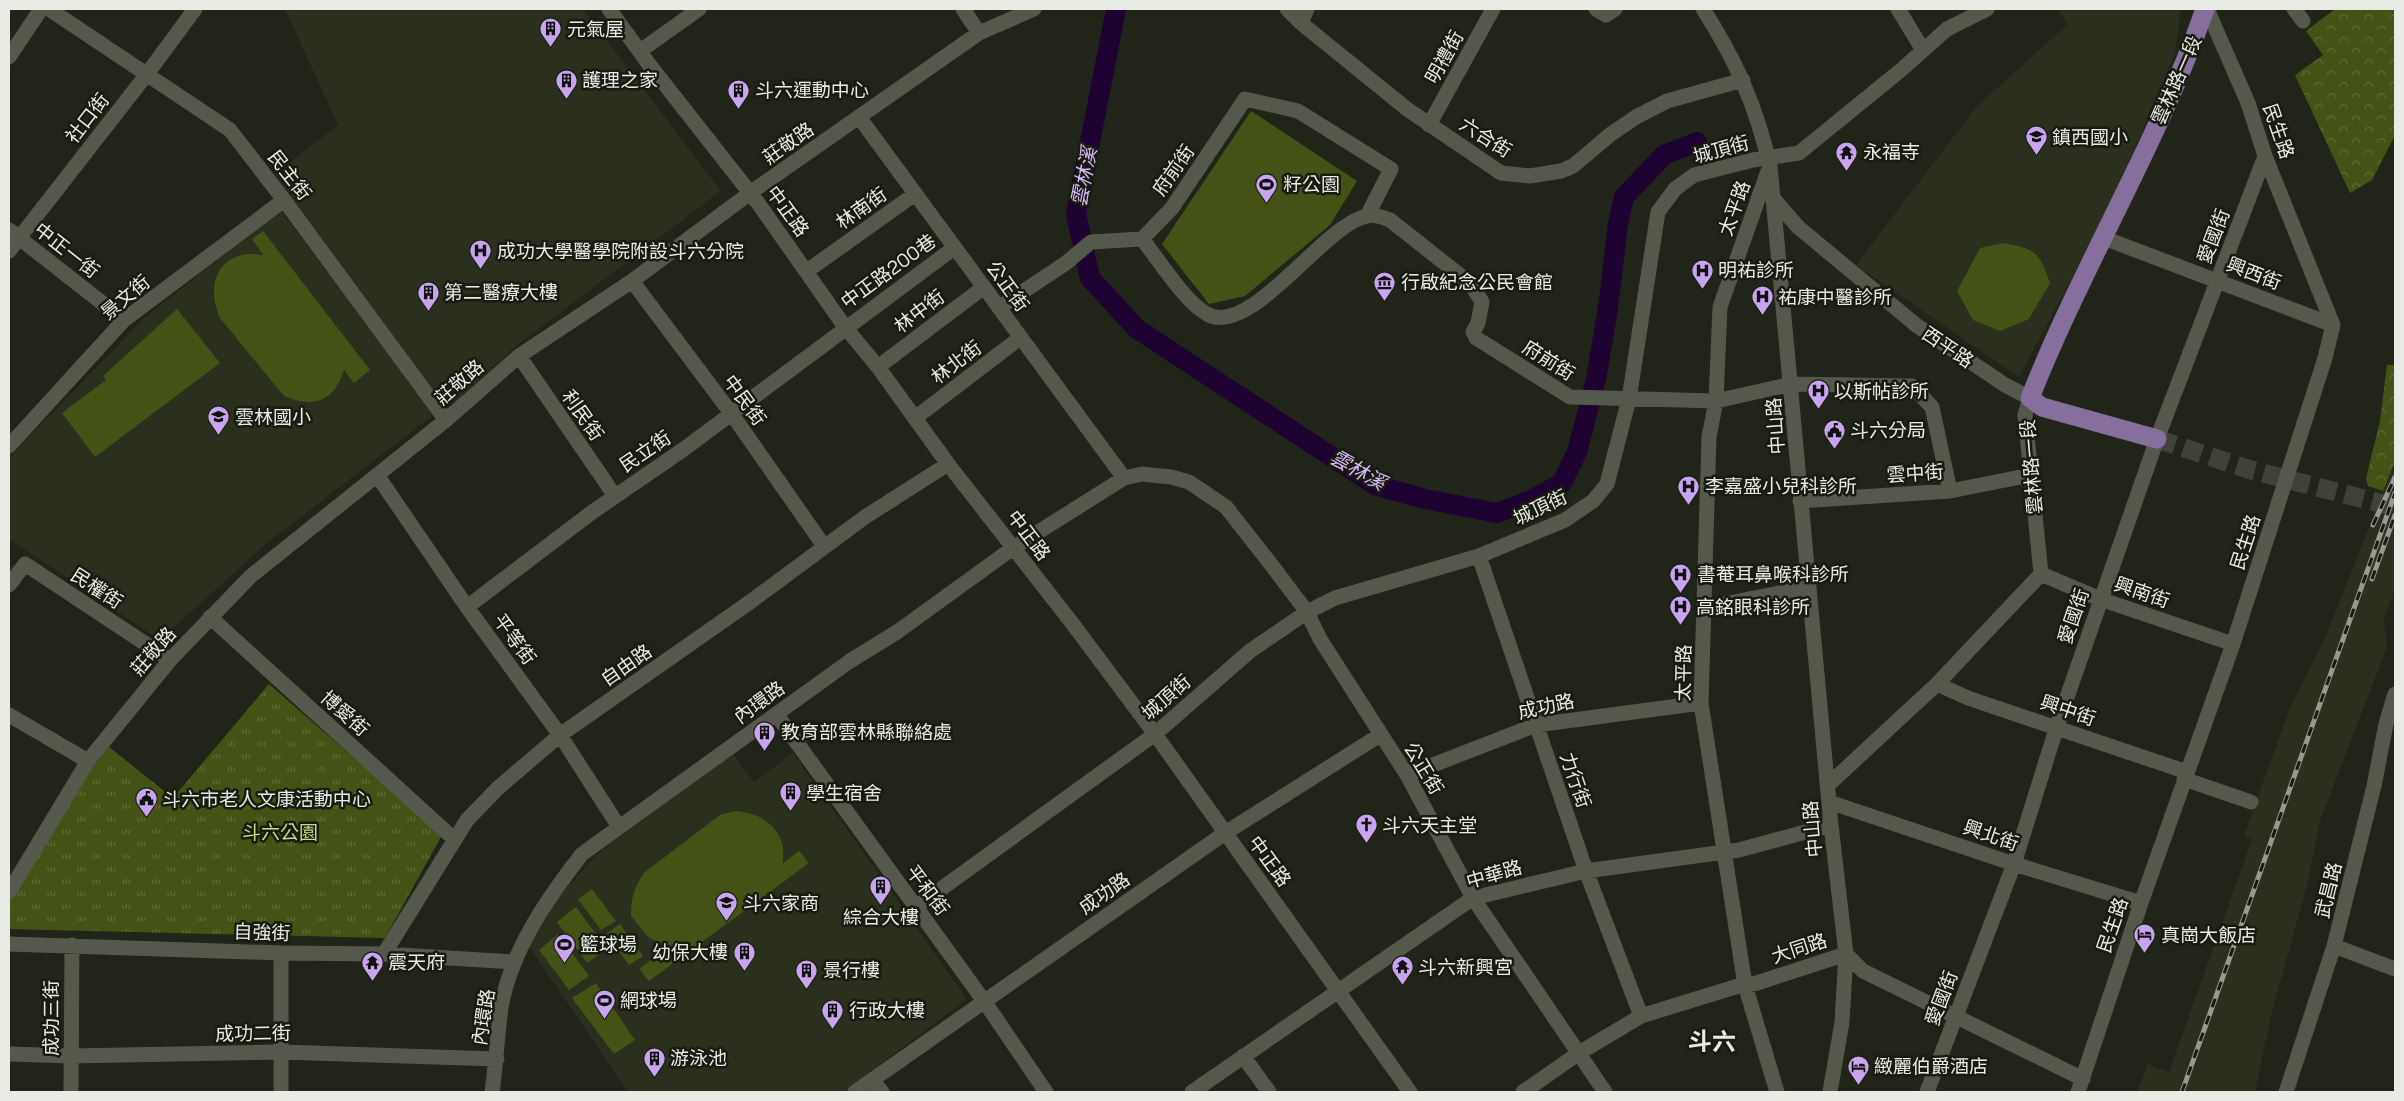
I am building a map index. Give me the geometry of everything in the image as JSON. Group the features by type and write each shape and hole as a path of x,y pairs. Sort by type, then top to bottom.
{"main road":[{"name":"雲林路一段","path":"2030,398 2195,38 2206,9"},
{"name":"西平路","path":"2030,398 2042,407 2157,439"}],"street":[{"path":"9,57 41,9"},
{"name":"民主街","path":"49,9 230,130 446,420"},
{"name":"社口街","path":"9,251 14,234 147,74 195,9"},
{"name":"中正路","path":"609,9 750,193 845,327 878,367 948,464 1155,734 1410,1092"},
{"path":"640,51 699,9"},
{"path":"963,9 979,33"},
{"name":"莊敬路","path":"9,892 15,870 74,786 88,761 170,660 251,576 446,420 519,356 632,281 750,193 979,33 1034,9"},
{"name":"六合街","path":"1287,9 1301,23 1371,81 1429,125 1501,173 1530,176 1561,171 1574,166 1617,130 1667,101 1743,80"},
{"path":"1301,23 1307,9"},
{"name":"明禮街","path":"1429,125 1493,9"},
{"path":"1596,9 1606,15 1615,9"},
{"name":"中山路","path":"1703,9 1743,80 1756,112 1769,162 1792,384 1800,501 1831,825 1846,954 1842,1022 1830,1092"},
{"path":"1898,9 1923,50"},
{"name":"城頂街","path":"916,908 1155,734 1250,651 1306,612 1335,598 1479,556 1564,520 1593,501 1607,484 1629,399 1658,212 1675,189 1694,175 1769,162 1799,153 1947,29 1987,9"},
{"name":"民生路","path":"2080,1086 2141,903 2232,644 2325,358 2333,325 2265,156 2248,103 2206,9"},
{"name":"府前街","path":"1142,239 1172,208 1245,100 1298,111 1391,169 1367,216 1379,216 1390,220 1471,284 1482,302 1480,316 1473,332 1476,338 1570,397 1716,401 1792,384 1912,386 1932,407 1950,491"},
{"name":"公正街","path":"859,117 954,248 1000,307 1020,338 1085,422 1124,478"},
{"name":"愛國街","path":"1927,1092 2014,864 2057,726 2157,439 2265,156"},
{"name":"太平路","path":"1769,162 1720,307 1716,401 1709,437 1701,703 1745,985 1777,1092"},
{"name":"林南街","path":"807,271 915,194"},
{"name":"西平路","path":"1773,198 1798,228 1916,325 2005,385 2030,398"},
{"name":"景文街","path":"9,446 124,320 284,200"},
{"path":"1000,307 1066,262 1091,242 1142,239 1192,302 1208,315 1225,317 1247,311 1345,226 1367,216"},
{"name":"中正一街","path":"14,234 124,320"},
{"name":"興西街","path":"2104,238 2333,325"},
{"name":"中正路200巷","path":"845,327 954,248"},
{"name":"中民街","path":"632,281 731,413 824,546"},
{"name":"林中街","path":"878,367 984,287"},
{"name":"民立街","path":"467,607 615,496 684,449 845,327"},
{"name":"林北街","path":"916,418 1020,338"},
{"name":"利民街","path":"519,356 615,496"},
{"name":"雲林路一段","path":"2030,398 2025,415 2041,574"},
{"name":"自由路","path":"384,954 467,820 498,788 560,735 750,602 865,517 948,464"},
{"name":"內環路","path":"492,1092 501,1008 515,962 550,895 582,854 850,661 897,632 1013,548 1124,478 1142,474 1171,477 1189,482"},
{"name":"平等街","path":"377,475 467,607 560,735 619,827"},
{"name":"雲中街","path":"1800,501 1950,491 2031,475"},
{"name":"公正街","path":"1189,482 1226,507 1306,612 1320,639 1407,775 1473,898 1605,1092"},
{"name":"力行街","path":"1479,556 1586,871 1642,1016"},
{"name":"民權街","path":"9,585 24,564 170,660"},
{"path":"1828,785 1937,684 2041,574"},
{"name":"興南街","path":"2041,574 2100,599 2232,644"},
{"path":"1704,608 1809,587"},
{"name":"博愛街","path":"210,617 454,839"},
{"name":"興中街","path":"1937,684 1968,698 2057,726 2251,802"},
{"name":"武昌路","path":"2286,1092 2334,946 2390,726 2395,694"},
{"name":"成功路","path":"1407,775 1536,725 1701,703"},
{"name":"平和街","path":"776,714 984,1001 1046,1092"},
{"path":"9,715 88,761"},
{"name":"成功路","path":"855,1092 1225,833 1380,735"},
{"name":"興北街","path":"1829,802 2014,864 2141,903"},
{"name":"中華路","path":"1192,1092 1473,898 1586,871 1725,852 1831,825"},
{"name":"自強街","path":"9,944 281,953 384,954 515,962"},
{"name":"成功三街","path":"71,1092 72,945"},
{"path":"2334,946 2395,969"},
{"path":"280,1092 281,953"},
{"name":"大同路","path":"1523,1092 1579,1053 1642,1016 1666,1007 1846,954 1863,971 1955,1015 2080,1086"},
{"name":"成功二街","path":"9,1054 71,1056 281,1052 497,1059"},
{"path":"1243,1056 1269,1092"},
{"path":"872,1080 882,1092"}],"shaded area":[{"name":"成功大學醫學院附設斗六分院","path":"285,9 583,9 721,191 517,345 456,401 437,395 275,174 338,125"},
{"name":"鎮西國小","path":"2057,9 2181,9 2175,53 2111,205 2019,377 1856,265 1977,106 2068,24"},
{"name":"雲林國小","path":"280,210 436,413 267,543 160,640 9,539 9,458 143,319"},
{"path":"2395,461 2395,588 2384,619 2387,647 2320,821 2308,882 2272,1012 2255,1092 2137,1092 2148,1064 2169,1072 2252,839 2244,835 2290,708 2326,636"},
{"name":"斗六家商","path":"793,753 967,999 843,1092 628,1092 528,945 556,899 603,849 733,754 754,782"}],"green space":[{"path":"2335,9 2395,9 2395,135 2372,180 2350,193 2295,75 2323,55 2306,31"},
{"name":"籽公園","path":"1251,111 1357,181 1330,225 1245,296 1209,304 1162,244"},
{"path":"263,231 370,370 354,383 344,370 335,389 322,400 305,402 284,396 220,318 214,292 220,270 227,262 236,257 248,254 263,255 252,239"},
{"path":"2003,243 2022,247 2034,253 2043,264 2050,283 2029,319 2000,331 1973,320 1957,291 1980,248"},
{"path":"177,309 220,363 95,457 62,413 106,380 103,376"},
{"path":"2387,365 2395,365 2395,461 2383,491 2368,486 2366,478 2380,421"},
{"name":"斗六公園","path":"269,684 442,835 385,938 9,929 9,895 88,773 109,747 173,798"},
{"path":"735,811 757,816 775,829 783,845 783,863 799,851 809,863 649,981 639,969 668,947 649,938 631,916 633,898 638,882 645,872 720,815"},
{"path":"592,889 616,921 601,930 578,899"},
{"name":"籃球場","path":"576,907 607,949 587,963 557,922"},
{"path":"620,924 643,956 629,965 606,934"},
{"name":"籃球場","path":"558,934 589,976 569,990 539,950"},
{"name":"網球場","path":"596,983 635,1040 614,1054 572,998"}],"waterway":[{"name":"雲林溪","path":"1116,9 1076,214 1090,278 1137,329 1375,485 1425,499 1497,513 1531,500 1562,483 1577,452 1596,379 1608,308 1618,224 1624,197 1664,155 1697,142"}],"tunnel":[{"path":"2157,439 2251,470 2395,507"}],"railway":[{"path":"2373,525 2395,477"},
{"path":"2182,1092 2395,493"},
{"path":"2372,579 2395,515"}],"place":[{"name":"元氣屋","path":"551,48"},
{"name":"護理之家","path":"566,99"},
{"name":"斗六運動中心","path":"739,109"},
{"name":"鎮西國小","path":"2036,156"},
{"name":"永福寺","path":"1847,171"},
{"name":"籽公園","path":"1267,203"},
{"name":"成功大學醫學院附設斗六分院","path":"481,270"},
{"name":"明祐診所","path":"1702,289"},
{"name":"行啟紀念公民會館","path":"1385,301"},
{"name":"第二醫療大樓","path":"428,311"},
{"name":"祐康中醫診所","path":"1762,316"},
{"name":"以斯帖診所","path":"1818,410"},
{"name":"雲林國小","path":"219,436"},
{"name":"斗六分局","path":"1834,449"},
{"name":"李嘉盛小兒科診所","path":"1689,505"},
{"name":"書菴耳鼻喉科診所","path":"1681,593"},
{"name":"高銘眼科診所","path":"1680,626"},
{"name":"教育部雲林縣聯絡處","path":"765,751"},
{"name":"學生宿舍","path":"790,812"},
{"name":"斗六市老人文康活動中心","path":"146,818"},
{"name":"斗六天主堂","path":"1366,844"},
{"name":"綜合大樓","path":"881,905"},
{"name":"斗六家商","path":"727,922"},
{"name":"真崗大飯店","path":"2145,954"},
{"name":"籃球場","path":"564,963"},
{"name":"幼保大樓","path":"744,971"},
{"name":"震天府","path":"372,981"},
{"name":"斗六新興宮","path":"1402,986"},
{"name":"景行樓","path":"807,989"},
{"name":"網球場","path":"604,1019"},
{"name":"行政大樓","path":"833,1029"},
{"name":"游泳池","path":"654,1077"},
{"name":"緻麗伯爵酒店","path":"1858,1085"}],"district":[{"name":"斗六","path":"1712,1042"}]}
